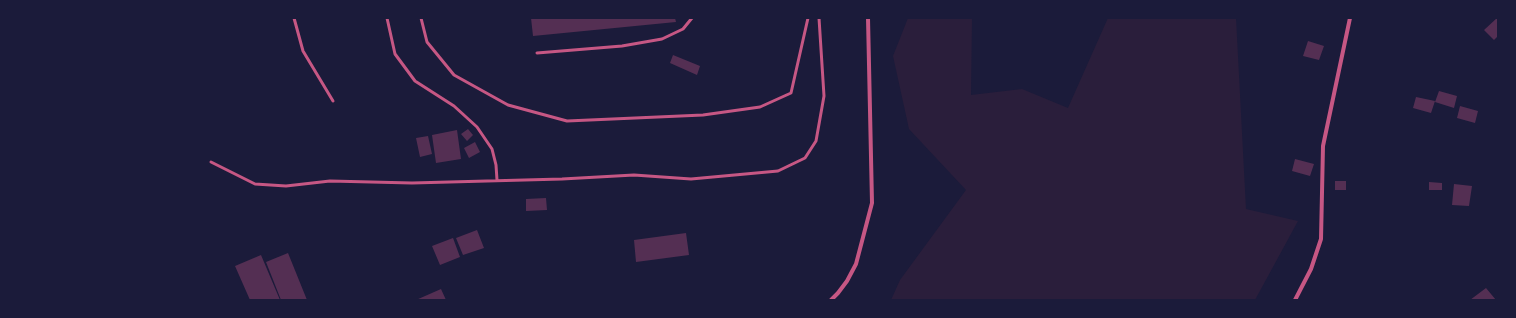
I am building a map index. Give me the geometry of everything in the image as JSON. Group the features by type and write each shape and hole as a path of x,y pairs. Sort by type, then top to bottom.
{"street":[{"path":"831,300 847,281 856,264 872,203 868,18"},
{"path":"1295,300 1311,269 1322,238 1323,146 1350,18"}],"lane":[{"path":"294,18 303,51 333,101"},
{"path":"387,18 395,54 415,82 454,106 477,127 492,149 496,161 498,180"},
{"path":"421,18 427,42 454,75 508,105 567,121 703,115 760,107 790,93 808,18"},
{"path":"537,53 622,46 662,39 683,29 692,18"},
{"path":"211,162 255,184 286,186 330,181 412,183 562,179 634,175 691,179 778,171 805,158 816,141 824,96 819,18"}],"shaded area":[{"path":"908,18 972,18 971,95 1022,89 1068,108 1108,18 1236,18 1246,209 1298,221 1255,300 891,300 900,280 966,190 909,129 893,56"}],"building":[{"path":"531,18 675,18 676,22 533,36"},
{"path":"1497,18 1498,36 1494,40 1484,30"},
{"path":"1308,41 1324,46 1319,60 1303,56"},
{"path":"673,55 700,66 697,75 670,63"},
{"path":"1439,91 1457,96 1454,108 1435,102"},
{"path":"1416,97 1435,101 1431,113 1413,108"},
{"path":"1460,106 1478,111 1475,123 1457,118"},
{"path":"468,129 473,135 467,141 461,134"},
{"path":"457,130 461,159 436,163 432,135"},
{"path":"428,136 432,154 420,157 416,138"},
{"path":"475,142 480,152 469,158 464,148"},
{"path":"1295,159 1314,164 1310,176 1292,171"},
{"path":"1335,181 1346,181 1346,190 1335,190"},
{"path":"1429,182 1442,183 1442,190 1429,190"},
{"path":"1454,184 1472,186 1469,206 1452,205"},
{"path":"546,198 547,210 526,211 526,199"},
{"path":"477,230 484,248 463,255 456,238"},
{"path":"686,233 689,255 636,262 634,240"},
{"path":"453,238 460,257 440,265 432,246"},
{"path":"288,253 307,300 281,300 266,262"},
{"path":"261,255 280,300 250,300 235,266"},
{"path":"1486,288 1496,300 1470,300"},
{"path":"441,289 446,300 416,300"}]}
